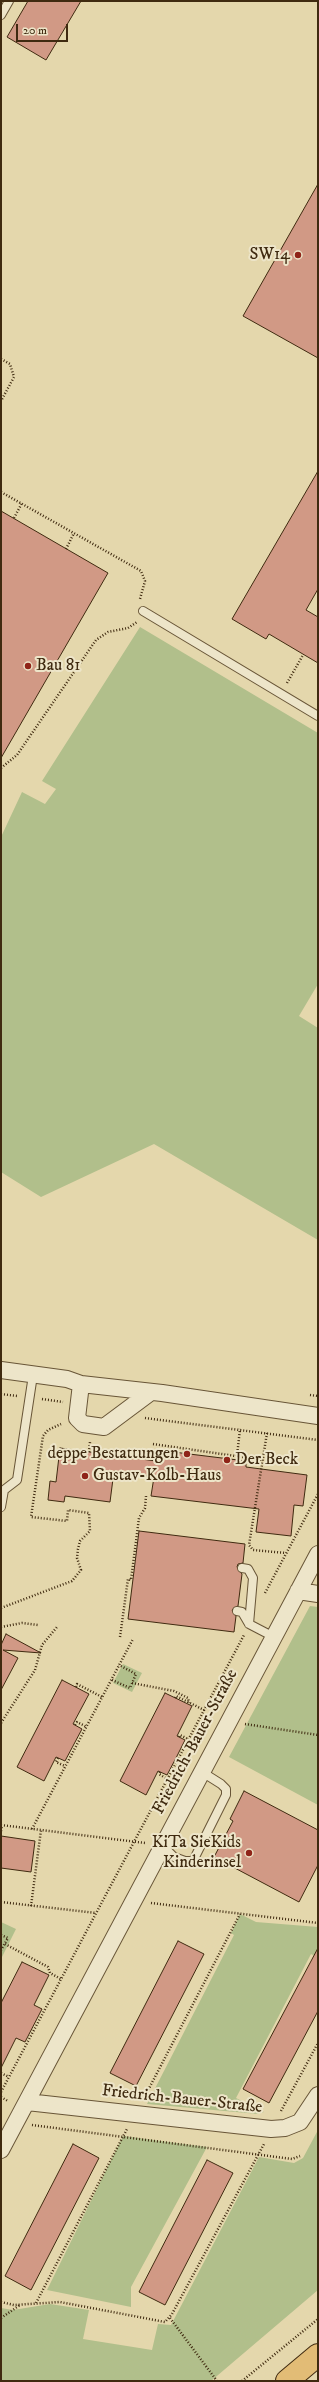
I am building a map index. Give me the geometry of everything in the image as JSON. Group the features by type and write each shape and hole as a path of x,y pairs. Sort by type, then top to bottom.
{"highway":[{"path":"287,2381 318,2355"}],"street":[{"path":"1,1370 67,1379 81,1384 151,1392 318,1416"},
{"path":"81,1384 77,1418 83,1424 104,1427 151,1392"},
{"name":"Friedrich-Bauer-Straße","path":"1,2150 318,1554"},
{"path":"298,1591 318,1594"},
{"name":"Friedrich-Bauer-Straße","path":"26,2102 271,2129 285,2128 300,2122 318,2095"}],"lane":[{"path":"1,15 9,1"},
{"path":"143,611 318,716"},
{"path":"1,1507 4,1490 17,1480 33,1375"},
{"path":"242,1568 248,1569 253,1578 249,1624"},
{"path":"237,1611 242,1612 249,1624 274,1637"},
{"path":"162,1845 174,1856 185,1861 193,1861 226,1795 226,1790 222,1784 202,1772"}],"path":[{"path":"1,359 10,364 14,377 1,401"},
{"path":"1,492 141,571 145,581 140,598 143,611 136,623 128,628 108,632 96,640 17,755 1,768"},
{"path":"14,518 22,503"},
{"path":"66,549 74,533"},
{"path":"281,694 303,655"},
{"path":"310,1395 318,1396"},
{"path":"121,1414 318,1440"},
{"path":"1,1608 72,1581 81,1570 77,1558 78,1549 80,1541 90,1531 89,1513 68,1510 66,1521 31,1517 43,1436 48,1430 61,1424"},
{"path":"236,1456 240,1430"},
{"path":"267,1433 249,1545 253,1550 286,1553"},
{"path":"89,1452 90,1439"},
{"path":"153,1444 263,1460"},
{"path":"263,1598 318,1494"},
{"path":"120,1637 128,1580 131,1580 139,1518 146,1508 146,1496"},
{"path":"1,1627 22,1623 38,1625"},
{"path":"1,2092 249,1624"},
{"path":"1,1723 35,1670 42,1645 56,1627"},
{"path":"32,1829 133,1639"},
{"path":"112,1680 130,1688 136,1674 119,1665"},
{"path":"132,1683 174,1691 188,1698 189,1703"},
{"path":"76,1687 77,1684 102,1697"},
{"path":"175,1698 176,1696 204,1710"},
{"path":"1,1716 5,1718"},
{"path":"229,1721 318,1735"},
{"path":"75,1725 77,1722 87,1727"},
{"path":"179,1737 180,1735 188,1739"},
{"path":"58,1758 56,1762 66,1766"},
{"path":"160,1772 159,1774 168,1779"},
{"path":"1,1831 1,1825 162,1845"},
{"path":"32,1906 41,1830"},
{"path":"136,1896 155,1905 318,1923"},
{"path":"1,1902 96,1913"},
{"path":"36,2303 240,1914"},
{"path":"1,1935 8,1938 1,1950"},
{"path":"5,1944 48,1967 50,1972 61,1979"},
{"path":"1,2302 20,2305 60,2302 166,2322 170,2318 318,2043"},
{"path":"1,2073 9,2077"},
{"path":"15,2123 292,2159 300,2156"},
{"path":"1,2318 20,2305"},
{"path":"170,2318 217,2381"},
{"path":"242,2381 318,2319"}],"green space":[{"path":"140,627 318,733 318,984 299,1016 318,1028 318,1240 154,1144 41,1197 1,1172 1,837 22,792 45,804 56,789 42,781"},
{"path":"310,1606 318,1607 318,1805 229,1757"},
{"path":"123,1664 142,1673 132,1692 113,1683"},
{"path":"240,1914 256,1922 318,1927 318,1958 311,1954 236,2098 264,2112 258,2114 147,2104 234,1935 231,1933"},
{"path":"1,1922 16,1929 1,1959"},
{"path":"318,2130 318,2290 211,2381 1,2381 1,2308 13,2310 50,2304 89,2310 83,2339 152,2350 158,2324 171,2325 259,2157 294,2163 303,2158"},
{"path":"123,2136 207,2147 131,2287 131,2307 47,2290"}],"building":[{"path":"28,1 81,1 46,60 7,37"},
{"name":"SW14","path":"318,184 318,358 243,316"},
{"path":"318,471 318,589 306,610 318,617 318,663 269,634 266,639 232,619"},
{"name":"Bau 81","path":"1,511 108,573 1,758"},
{"path":"60,1448 156,1461 157,1450 246,1461 246,1467 307,1475 303,1506 294,1505 291,1536 256,1532 259,1509 151,1496 154,1477 114,1471 110,1502 65,1496 64,1502 48,1500 50,1481 56,1482"},
{"path":"139,1531 245,1544 243,1563 238,1564 237,1567 242,1574 238,1606 232,1610 236,1616 234,1632 128,1619"},
{"path":"6,1634 41,1653 3,1650 18,1658 1,1690 1,1645"},
{"path":"62,1680 89,1694 73,1724 82,1729 65,1761 56,1757 44,1781 17,1767"},
{"path":"165,1693 192,1706 177,1736 185,1740 176,1758 167,1775 158,1771 146,1795 120,1781"},
{"path":"244,1791 318,1830 318,1865 299,1902 214,1857 233,1821 230,1819"},
{"path":"1,1836 35,1841 31,1872 1,1868"},
{"path":"178,1941 204,1954 136,2086 110,2073"},
{"path":"318,1948 318,2011 269,2103 243,2089"},
{"path":"22,1962 49,1975 34,2005 42,2009 25,2042 16,2038 1,2068 1,2003"},
{"path":"73,2144 99,2158 31,2290 5,2276"},
{"path":"207,2160 233,2173 165,2305 139,2292"}],"place":[{"name":"SW14","path":"298,255"},
{"name":"Bau 81","path":"28,666"},
{"name":"deppe Bestattungen","path":"187,1454"},
{"name":"Der Beck","path":"227,1460"},
{"name":"Gustav-Kolb-Haus","path":"85,1476"},
{"name":"KiTa SieKids Kinderinsel","path":"249,1853"}]}
